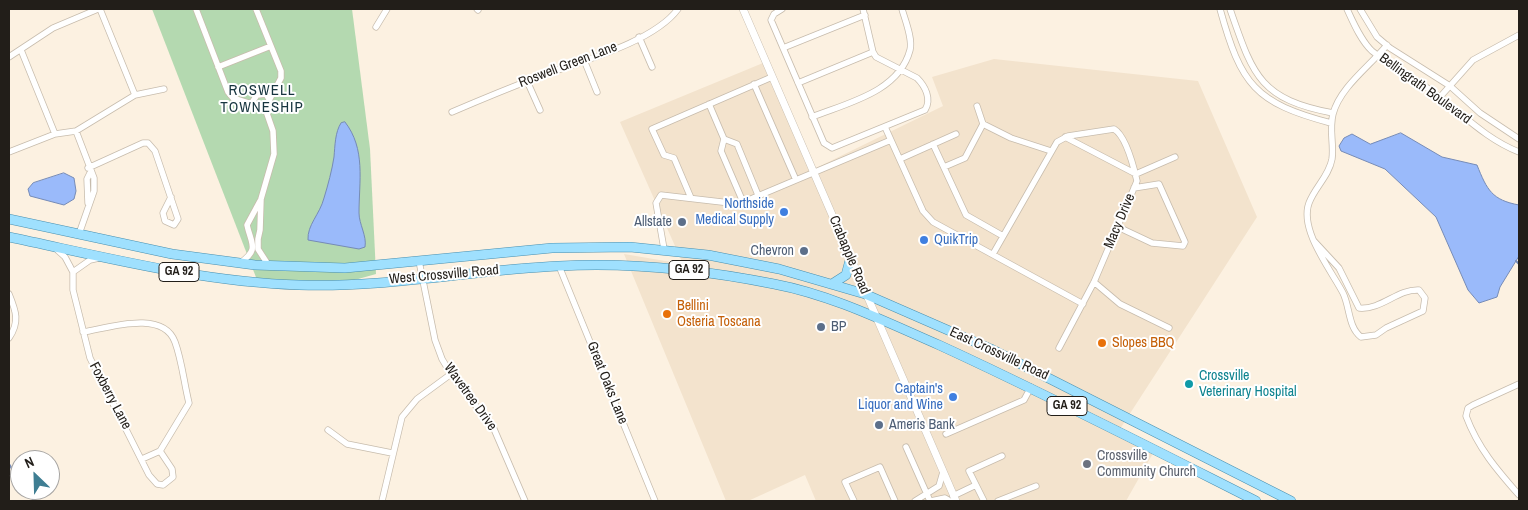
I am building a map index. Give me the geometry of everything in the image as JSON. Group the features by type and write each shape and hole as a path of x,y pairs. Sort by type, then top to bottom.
{"main road":[{"name":"West Crossville Road","path":"9,219 172,254 238,264 269,266 345,268 552,248 630,247 664,249 746,261 865,294"},
{"name":"West Crossville Road","path":"9,238 204,277 299,285 353,284 559,266 608,264 689,270 762,282 840,302 876,317"},
{"path":"832,284 846,275 850,260"},
{"name":"East Crossville Road","path":"865,294 1018,362 1291,501"},
{"name":"East Crossville Road","path":"876,317 1032,387 1256,501"}],"street":[{"path":"9,57 53,28 99,9 136,95"},
{"path":"196,9 228,92 233,98 265,108"},
{"path":"238,264 256,249 261,199 274,154 273,131 265,108 281,78 281,71 256,9"},
{"path":"376,27 387,9"},
{"name":"Roswell Green Lane","path":"452,112 658,29 678,9"},
{"name":"Crabapple Road","path":"742,9 953,499"},
{"path":"782,9 774,14 772,20 783,48 812,117 824,143 832,148 925,110 928,107 928,98 922,84 876,57 872,52 864,12 783,48"},
{"path":"812,117 884,87 900,70 910,50 902,9"},
{"path":"1220,9 1237,60 1251,83 1271,102 1295,114 1332,124"},
{"path":"1230,9 1246,56 1267,85 1290,102 1333,113"},
{"name":"Bellingrath Boulevard","path":"1347,9 1354,25 1371,50 1440,97 1480,131 1503,146 1519,152"},
{"name":"Bellingrath Boulevard","path":"1360,9 1377,37 1386,46 1450,86 1480,113 1519,139"},
{"path":"1354,25 1366,18"},
{"path":"1440,97 1479,55 1519,35"},
{"path":"639,37 652,66"},
{"path":"218,67 271,46"},
{"path":"1314,241 1338,268 1359,308 1381,304 1408,289 1419,290 1425,298 1423,311 1386,328 1376,335 1361,337 1355,332 1347,300 1314,241 1307,215 1309,204 1330,167 1333,113 1350,86 1386,46"},
{"path":"21,50 55,134"},
{"path":"798,83 872,52"},
{"path":"1237,60 1246,56"},
{"path":"584,60 597,92"},
{"path":"691,198 674,158 664,155 652,129 772,77"},
{"path":"527,81 540,110"},
{"path":"754,84 796,180"},
{"path":"9,152 55,134 76,131 136,95 164,89"},
{"path":"256,106 253,101 257,95 266,94 269,100"},
{"path":"709,104 724,139 721,151 743,202"},
{"path":"977,106 983,124 1011,138 1051,151"},
{"path":"944,167 965,158 983,124"},
{"path":"885,127 923,211 933,222 1083,304"},
{"name":"Macy Drive","path":"1059,348 1094,282 1137,181 1119,132 1114,129 1065,137"},
{"path":"76,131 89,171 94,178 94,191 78,234"},
{"path":"900,159 956,134"},
{"path":"993,254 1051,151 1057,142 1065,137 1136,174 1175,157"},
{"path":"724,139 737,144 758,195"},
{"path":"664,249 657,198 666,194 739,204 891,140"},
{"path":"89,171 143,143 148,143 154,151 171,198 178,219 174,226 165,221 163,213 171,198"},
{"path":"933,144 966,215 1003,236"},
{"path":"1118,227 1152,243 1183,246 1185,242 1159,184 1134,188"},
{"path":"261,199 247,225 256,249 269,266"},
{"path":"52,246 65,257 73,272 90,260 102,257"},
{"name":"Wavetree Drive","path":"419,261 435,340 451,374 484,413 494,429 525,501"},
{"name":"Great Oaks Lane","path":"559,266 655,501"},
{"name":"Foxberry Lane","path":"73,272 73,290 90,358 154,481 163,485 173,478 173,472 160,451"},
{"path":"1094,282 1120,304 1169,328"},
{"path":"9,294 17,316 16,326 9,338"},
{"path":"83,332 148,322 167,332 174,340 189,402 160,451 142,458"},
{"path":"382,501 398,426 407,409 417,399 451,374"},
{"path":"1519,384 1468,408 1466,416 1479,446 1519,496"},
{"path":"946,434 1024,400 1032,387"},
{"path":"328,430 347,444 392,453"},
{"path":"906,447 931,501 945,498 953,499 976,485"},
{"path":"984,501 969,470 1002,456"},
{"path":"854,501 845,482 880,467 895,501"},
{"path":"915,501 939,486 943,472"},
{"path":"998,501 1036,486"}],"shaded area":[{"path":"994,59 1198,81 1257,217 1120,429 1156,448 1126,501 816,501 805,475 748,501 726,501 624,254 683,264 620,122 763,63 810,171 943,106 932,77"}],"green space":[{"path":"152,9 352,9 370,149 376,274 319,290 259,285"}],"water":[{"path":"345,122 352,132 359,154 359,213 365,247 359,249 308,240 310,229 322,204 328,183 338,131 341,123"},
{"path":"1401,133 1442,157 1477,165 1484,181 1496,197 1519,205 1519,256 1500,287 1497,297 1479,303 1468,290 1436,217 1385,169 1341,151 1339,146 1344,138 1352,134 1370,144"},
{"path":"64,173 74,178 76,191 74,199 64,205 30,196 28,189 33,183"}],"waterway":[{"path":"1516,261 1519,264"}],"place":[{"name":"Northside Medical Supply","path":"784,212"},
{"name":"Allstate","path":"682,222"},
{"name":"QuikTrip","path":"924,240"},
{"name":"Chevron","path":"804,251"},
{"name":"Bellini Osteria Toscana","path":"667,314"},
{"name":"BP","path":"821,327"},
{"name":"Slopes BBQ","path":"1102,343"},
{"name":"Crossville Veterinary Hospital","path":"1189,384"},
{"name":"Captain's Liquor and Wine","path":"953,397"},
{"name":"Ameris Bank","path":"879,425"},
{"name":"Crossville Community Church","path":"1087,464"}],"district":[{"name":"ROSWELL TOWNESHIP","path":"262,100"}]}
